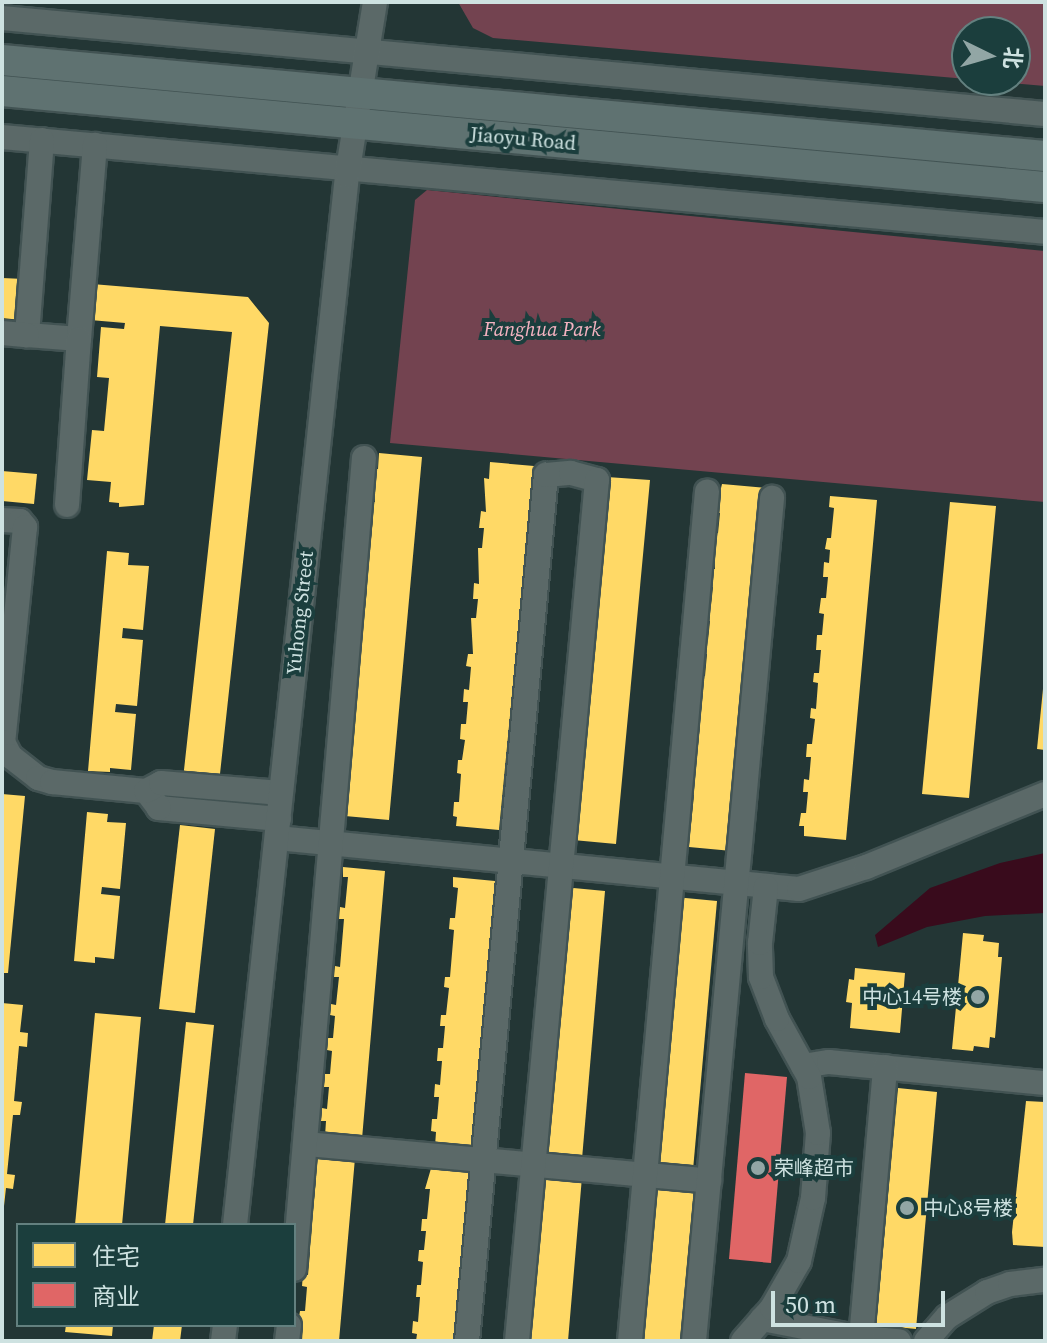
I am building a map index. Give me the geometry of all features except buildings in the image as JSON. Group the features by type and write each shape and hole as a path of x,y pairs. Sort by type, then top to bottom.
{"main road":[{"name":"Jiaoyu Road","path":"2,60 1045,156"},
{"name":"Jiaoyu Road","path":"2,91 1045,187"}],"street":[{"name":"Yuhong Street","path":"235,1223 348,168 375,2"},
{"path":"2,18 1045,114"},
{"path":"2,137 1045,232"},
{"path":"27,335 42,140"},
{"path":"67,505 95,145"},
{"path":"2,333 79,339"},
{"path":"296,1248 364,458"},
{"path":"467,1341 546,475 571,473 597,480 517,1341"},
{"path":"630,1341 707,491"},
{"path":"694,1341 772,498"},
{"path":"2,520 20,521 25,527 3,742 10,756 38,778 52,782 146,791 161,783 281,793"},
{"path":"146,791 159,808 278,828 331,843 799,889 822,883 1045,794"},
{"path":"743,1341 772,1308 799,1261 813,1198 817,1111 809,1077 773,1011 761,977 760,943 766,887"},
{"path":"803,1066 829,1062 1045,1083"},
{"path":"861,1338 885,1067"},
{"path":"306,1144 709,1181"},
{"path":"926,1341 947,1317 977,1297 1010,1284 1045,1280"},
{"path":"762,1319 861,1338 899,1341"}],"green space":[{"path":"458,2 1045,2 1045,86 1031,85 1031,16 951,16 951,78 493,38 473,28"},
{"name":"Fanghua Park","path":"427,190 1045,251 1045,502 390,443 415,200"}],"shaded area":[{"path":"1045,853 1045,913 985,916 927,927 878,947 875,935 930,888 1000,863"}],"place":[{"name":"中心14号楼","path":"978,997"},
{"name":"荣峰超市","path":"758,1168"},
{"name":"中心8号楼","path":"907,1208"}]}
